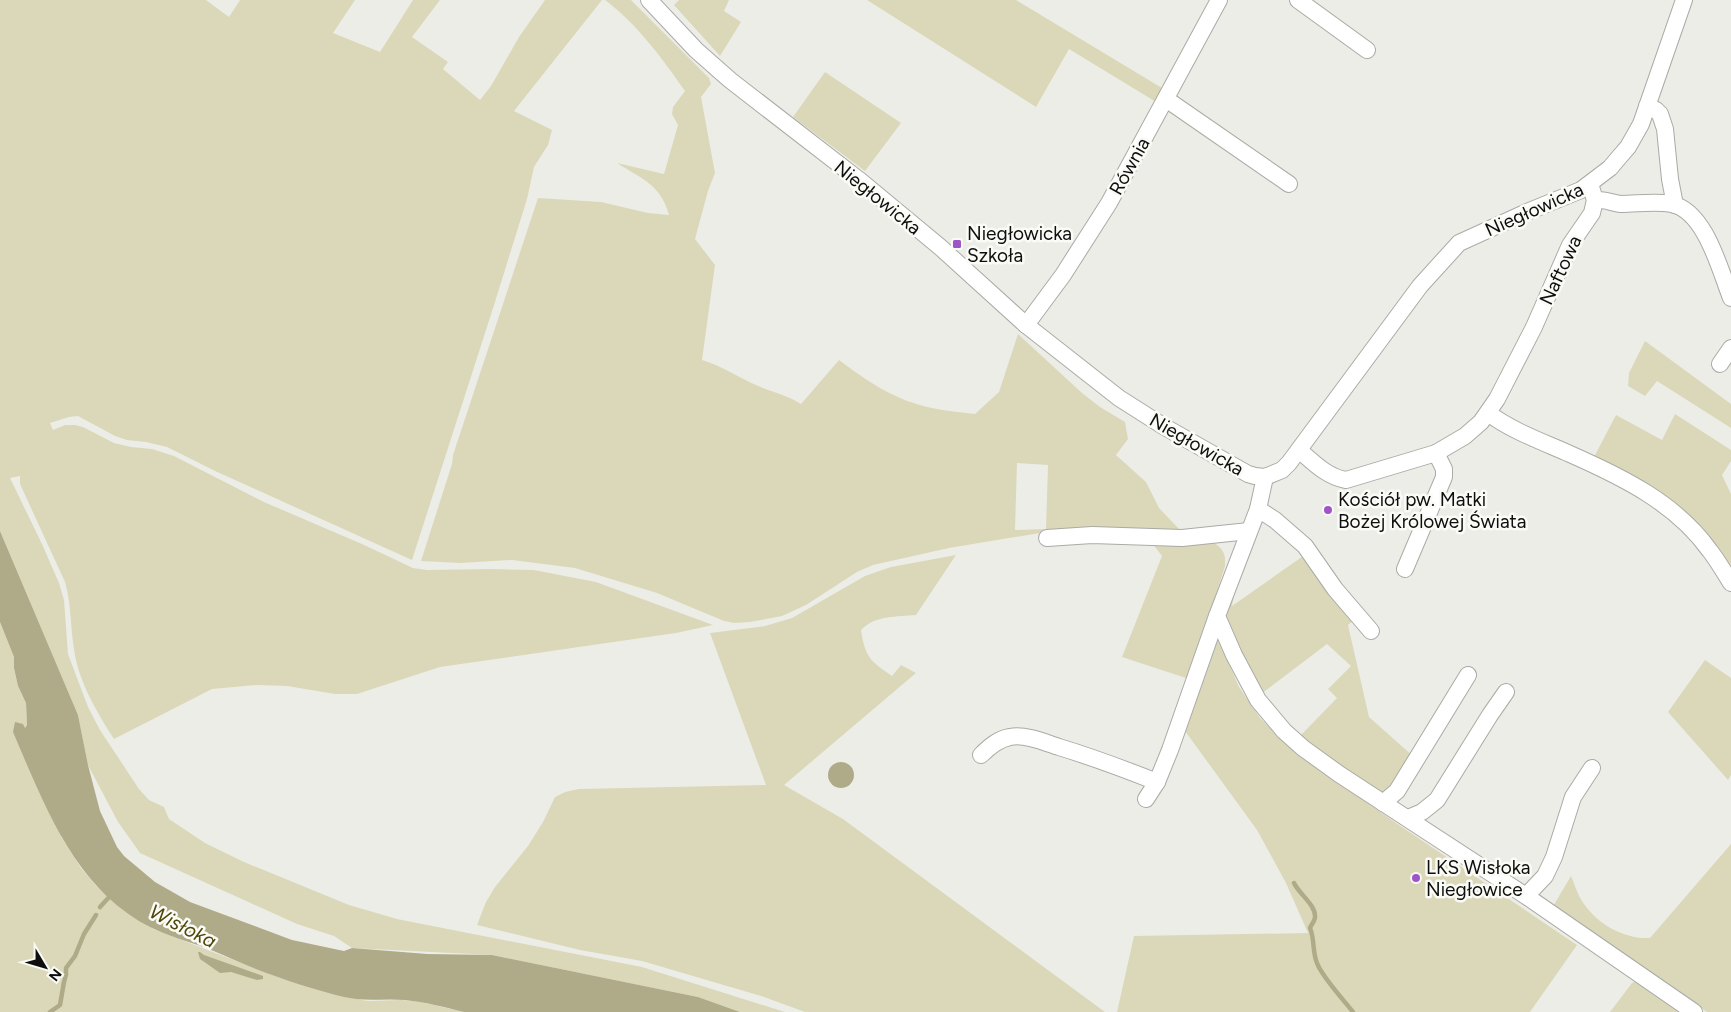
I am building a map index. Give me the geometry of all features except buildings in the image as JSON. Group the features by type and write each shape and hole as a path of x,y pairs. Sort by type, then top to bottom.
{"street":[{"name":"Niegłowicka","path":"649,0 696,50 730,80 858,179 940,247 1026,325 1119,398 1239,470 1255,476 1265,477 1282,470 1299,450 1420,286 1459,243 1581,190 1592,192 1628,147 1641,124 1684,0"},
{"name":"Równia","path":"1026,325 1063,275 1109,203 1219,0"},
{"path":"1298,0 1367,50"},
{"path":"1166,99 1289,184"},
{"path":"1647,106 1660,114 1665,129 1670,179 1675,205"},
{"path":"1592,192 1621,204 1665,203 1675,205 1692,216 1703,230 1715,255 1731,298"},
{"name":"Naftowa","path":"1299,450 1328,473 1346,480 1436,453 1465,436 1488,413 1520,356 1570,245 1592,212 1592,192"},
{"path":"1720,364 1731,348"},
{"path":"1488,413 1501,422 1604,469 1636,486 1662,503 1702,540 1731,583"},
{"path":"1405,569 1444,477 1444,469 1436,453"},
{"path":"1146,799 1157,782 1170,750 1217,616 1258,509 1265,477"},
{"path":"1258,509 1275,520 1305,546 1335,590 1371,631"},
{"path":"1047,538 1092,535 1182,538 1249,531"},
{"path":"1217,616 1248,683 1269,715 1284,732 1303,748 1526,896 1694,1012"},
{"path":"1384,802 1397,791 1468,675"},
{"path":"1408,818 1422,812 1438,800 1506,692"},
{"path":"981,755 994,743 1002,739 1011,736 1030,738 1076,752 1157,782"},
{"path":"1526,896 1545,876 1554,857 1573,797 1592,768"}],"shaded area":[{"path":"0,0 206,0 229,17 240,0 355,0 333,33 380,52 413,0 440,0 412,37 448,62 443,69 480,100 491,86 519,37 545,0 602,0 514,111 552,130 548,145 534,167 527,199 412,560 215,471 167,447 115,436 78,416 50,423 53,430 65,425 75,425 83,427 114,443 152,449 174,456 264,502 413,568 427,570 534,570 596,582 713,625 676,633 440,667 357,694 335,694 287,686 257,685 212,689 114,739 90,699 77,666 65,582 20,484 20,476 10,478 59,583 64,600 68,654 88,707 100,730 139,789 149,800 164,807 169,819 205,843 244,862 349,905 397,919 642,967 785,1012 740,1012 698,997 492,955 352,948 334,936 297,924 140,853 118,822 88,765 78,715 0,531"},
{"path":"605,0 631,0 709,78 711,84 701,97 715,173 695,239 715,265 702,360 801,404 839,360 883,390 907,401 937,409 975,414 999,392 1018,334 1082,393 1100,407 1125,422 1128,439 1116,455 1146,482 1159,508 1182,532 1046,532 949,548 873,565 857,572 806,605 782,616 734,623 724,621 657,593 575,568 512,560 460,563 421,561 452,464 453,455 538,198 601,202 648,213 669,215 661,196 656,190 617,163 664,174 678,125 672,114 673,107 685,91 648,42","holes":["1017,463 1048,465 1046,529 1015,530"]},
{"path":"679,0 729,0 724,11 741,22 720,56 674,5"},
{"path":"867,0 1016,0 1162,88 1156,102 1069,49 1036,107"},
{"path":"825,72 901,123 865,171 793,117"},
{"path":"1645,341 1731,404 1731,428 1657,381 1645,396 1628,386 1629,373"},
{"path":"1675,414 1731,450 1731,461 1722,475 1731,494 1731,574 1722,560 1593,459 1616,415 1662,440"},
{"path":"1211,541 1223,551 1225,566 1189,679 1122,657 1162,556 1152,543"},
{"path":"1306,554 1355,619 1348,625 1369,717 1414,757 1396,785 1382,794 1299,737 1337,698 1328,689 1351,666 1327,644 1261,694 1226,621 1234,595 1232,606"},
{"path":"956,555 916,615 880,619 861,630 864,646 870,658 878,666 892,676 901,665 916,673 784,785 843,819 1105,1012 805,1012 761,996 642,961 580,950 477,925 486,902 495,887 528,846 543,822 555,797 565,792 579,789 766,785 710,633 765,626 792,618 865,576 891,567"},
{"path":"0,622 14,657 14,668 18,686 26,703 27,725 25,728 62,838 81,868 98,888 153,929 278,977 345,997 368,1001 402,1000 421,1002 464,1012 0,1012"},
{"path":"1215,632 1239,687 1260,718 1291,749 1396,823 1577,945 1530,1012 1117,1012 1134,936 1308,933 1286,883 1257,830 1185,731"},
{"path":"1705,660 1731,678 1731,775 1728,780 1668,712"},
{"path":"1731,844 1731,1012 1707,1012 1552,908 1571,876 1582,901 1597,918 1622,933 1640,938 1650,938"},
{"path":"1641,979 1689,1012 1610,1012 1632,983"}],"water":[{"name":"Wisłoka","path":"0,531 78,715 100,811 117,847 124,856 155,882 190,902 292,940 344,951 352,948 427,954 492,955 698,997 740,1012 464,1012 412,1001 367,1000 344,997 313,989 267,973 214,951 160,932 125,912 102,892 66,844 37,788 13,732 15,722 23,724 25,728 27,725 26,703 18,686 14,668 14,657 0,622"},
{"path":"841,762 850,766 854,775 850,784 841,788 832,784 828,775 832,766"},
{"path":"198,952 263,976 263,979 257,980 231,972 220,973 200,959"}],"waterway":[{"path":"1294,883 1315,913 1315,918 1310,928 1317,963 1328,981 1353,1012"},
{"path":"100,907 111,895"},
{"path":"50,1012 60,1005 66,968 75,956 84,934 96,915"}],"place":[{"name":"Niegłowicka Szkoła","path":"957,244"},
{"name":"Kościół pw. Matki Bożej Królowej Świata","path":"1328,510"},
{"name":"LKS Wisłoka Niegłowice","path":"1416,878"}]}
